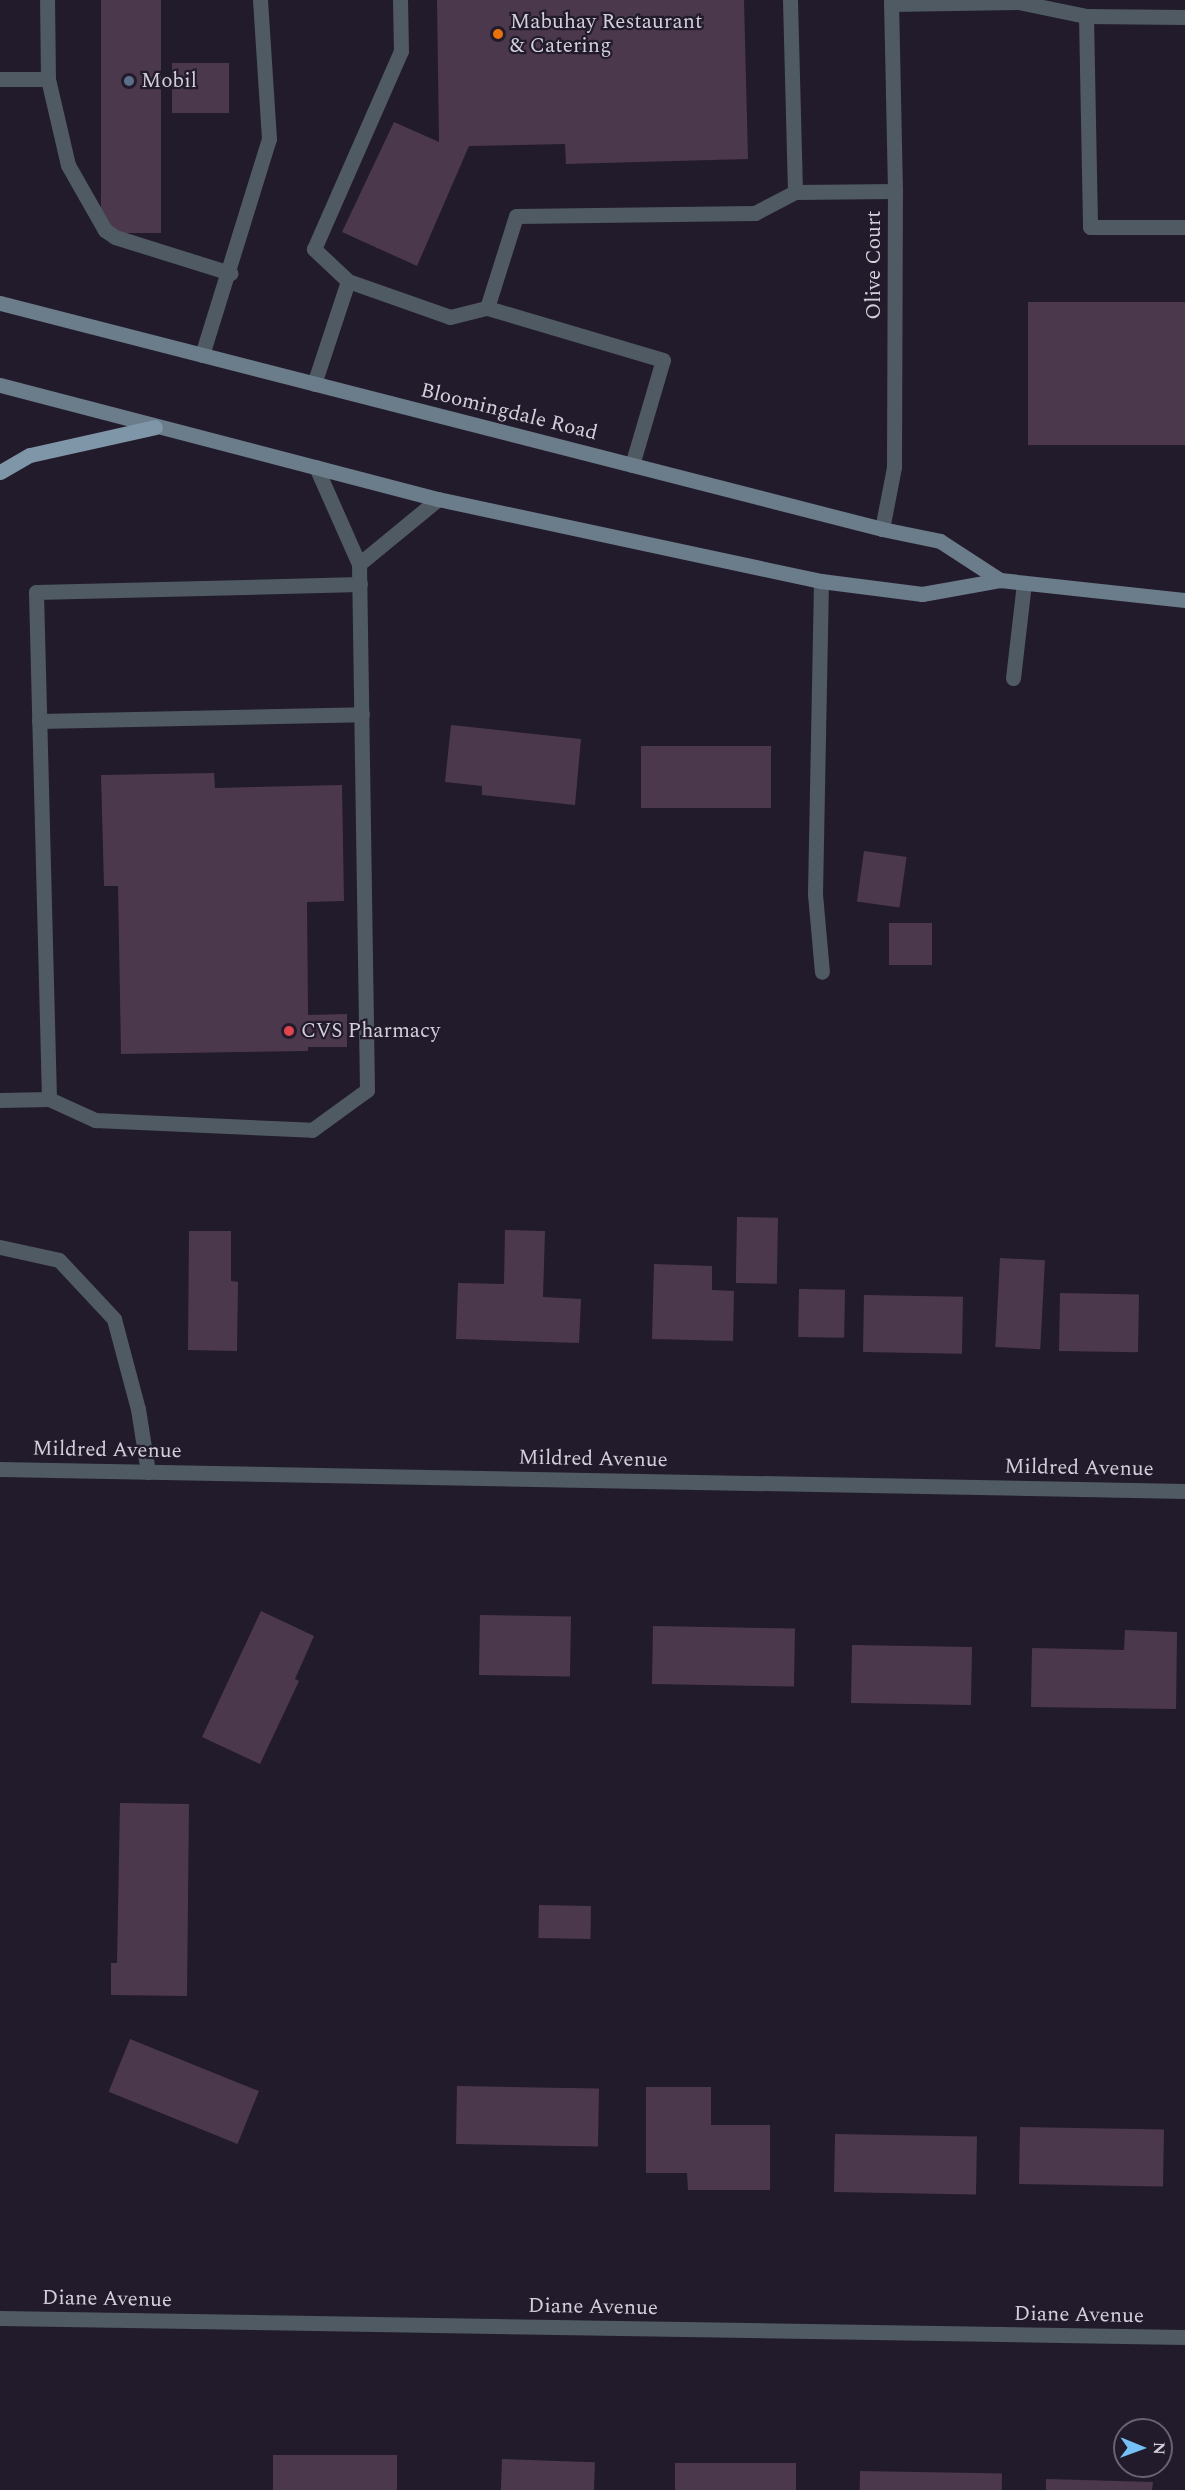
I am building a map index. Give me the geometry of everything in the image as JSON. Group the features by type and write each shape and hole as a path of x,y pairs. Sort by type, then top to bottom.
{"main road":[{"name":"Bloomingdale Road","path":"0,303 882,529 940,541 1000,579"},
{"name":"Bloomingdale Road","path":"0,385 438,499 821,581 922,594 1000,579 1185,600"},
{"path":"0,472 30,455 155,426"}],"street":[{"path":"46,0 48,80 68,165 105,230 115,237 230,273"},
{"path":"202,355 230,273 269,139 260,0"},
{"path":"400,0 401,51 314,249 348,281 450,317 487,308 663,360 633,465"},
{"path":"790,0 795,192"},
{"path":"891,2 1018,2 1086,16 1185,17"},
{"name":"Olive Court","path":"882,529 894,467 895,191 891,2"},
{"path":"1086,16 1090,227 1185,227"},
{"path":"0,79 48,80"},
{"path":"487,308 516,216 755,213 795,192 895,191"},
{"path":"314,384 348,281"},
{"path":"0,1100 49,1099 94,1120 312,1130 367,1090 359,564 316,467"},
{"path":"359,564 438,499"},
{"path":"821,581 815,894 822,972"},
{"path":"1013,678 1024,583"},
{"path":"49,1099 36,592 360,584"},
{"path":"39,721 362,714"},
{"path":"0,1247 59,1260 114,1319 138,1409 148,1472"},
{"name":"Mildred Avenue","path":"0,1469 1185,1491"},
{"name":"Diane Avenue","path":"0,2318 1185,2337"}],"building":[{"path":"101,0 161,0 161,233 101,233"},
{"path":"437,0 744,0 748,159 566,164 565,144 469,146 417,266 342,232 394,122 439,142"},
{"path":"172,63 229,63 229,113 172,113"},
{"path":"1028,302 1185,302 1185,445 1028,445"},
{"path":"451,725 581,739 575,805 482,795 482,786 445,782"},
{"path":"641,746 771,746 771,808 641,808"},
{"name":"CVS Pharmacy","path":"214,773 215,788 342,785 344,901 307,902 308,1015 347,1014 347,1047 308,1047 308,1051 121,1054 118,886 104,886 101,775"},
{"path":"864,851 907,857 899,907 857,902"},
{"path":"889,923 932,923 932,965 889,965"},
{"path":"737,1217 778,1218 777,1284 736,1283"},
{"path":"505,1230 545,1231 543,1297 581,1299 579,1343 456,1339 458,1283 504,1284"},
{"path":"189,1231 231,1231 231,1281 238,1282 237,1351 188,1350"},
{"path":"1000,1258 1045,1260 1040,1349 995,1347"},
{"path":"654,1264 712,1266 712,1290 734,1291 733,1341 652,1339"},
{"path":"799,1289 845,1290 844,1338 798,1337"},
{"path":"1060,1293 1139,1294 1138,1352 1059,1351"},
{"path":"864,1295 963,1297 962,1354 863,1352"},
{"path":"261,1611 314,1636 295,1679 299,1681 260,1764 202,1737"},
{"path":"480,1615 571,1617 570,1677 479,1675"},
{"path":"653,1626 795,1628 794,1686 652,1684"},
{"path":"1125,1630 1177,1632 1176,1709 1031,1707 1032,1648 1124,1650"},
{"path":"852,1645 972,1647 971,1705 851,1703"},
{"path":"120,1803 189,1804 187,1996 111,1995 111,1963 117,1963"},
{"path":"539,1905 591,1906 590,1939 538,1938"},
{"path":"130,2039 259,2091 238,2144 109,2092"},
{"path":"457,2086 599,2088 598,2146 456,2144"},
{"path":"646,2087 711,2087 711,2125 770,2125 770,2190 688,2190 687,2173 646,2173"},
{"path":"1020,2127 1164,2130 1163,2187 1019,2184"},
{"path":"835,2134 977,2136 976,2194 834,2192"},
{"path":"273,2455 397,2455 397,2490 273,2490"},
{"path":"502,2459 595,2462 594,2490 501,2490"},
{"path":"675,2463 796,2463 796,2490 675,2490"},
{"path":"860,2471 1002,2473 1002,2490 860,2490"},
{"path":"1046,2479 1153,2482 1152,2490 1046,2490"}],"place":[{"name":"Mabuhay Restaurant & Catering","path":"498,34"},
{"name":"Mobil","path":"129,81"},
{"name":"CVS Pharmacy","path":"289,1031"}]}
